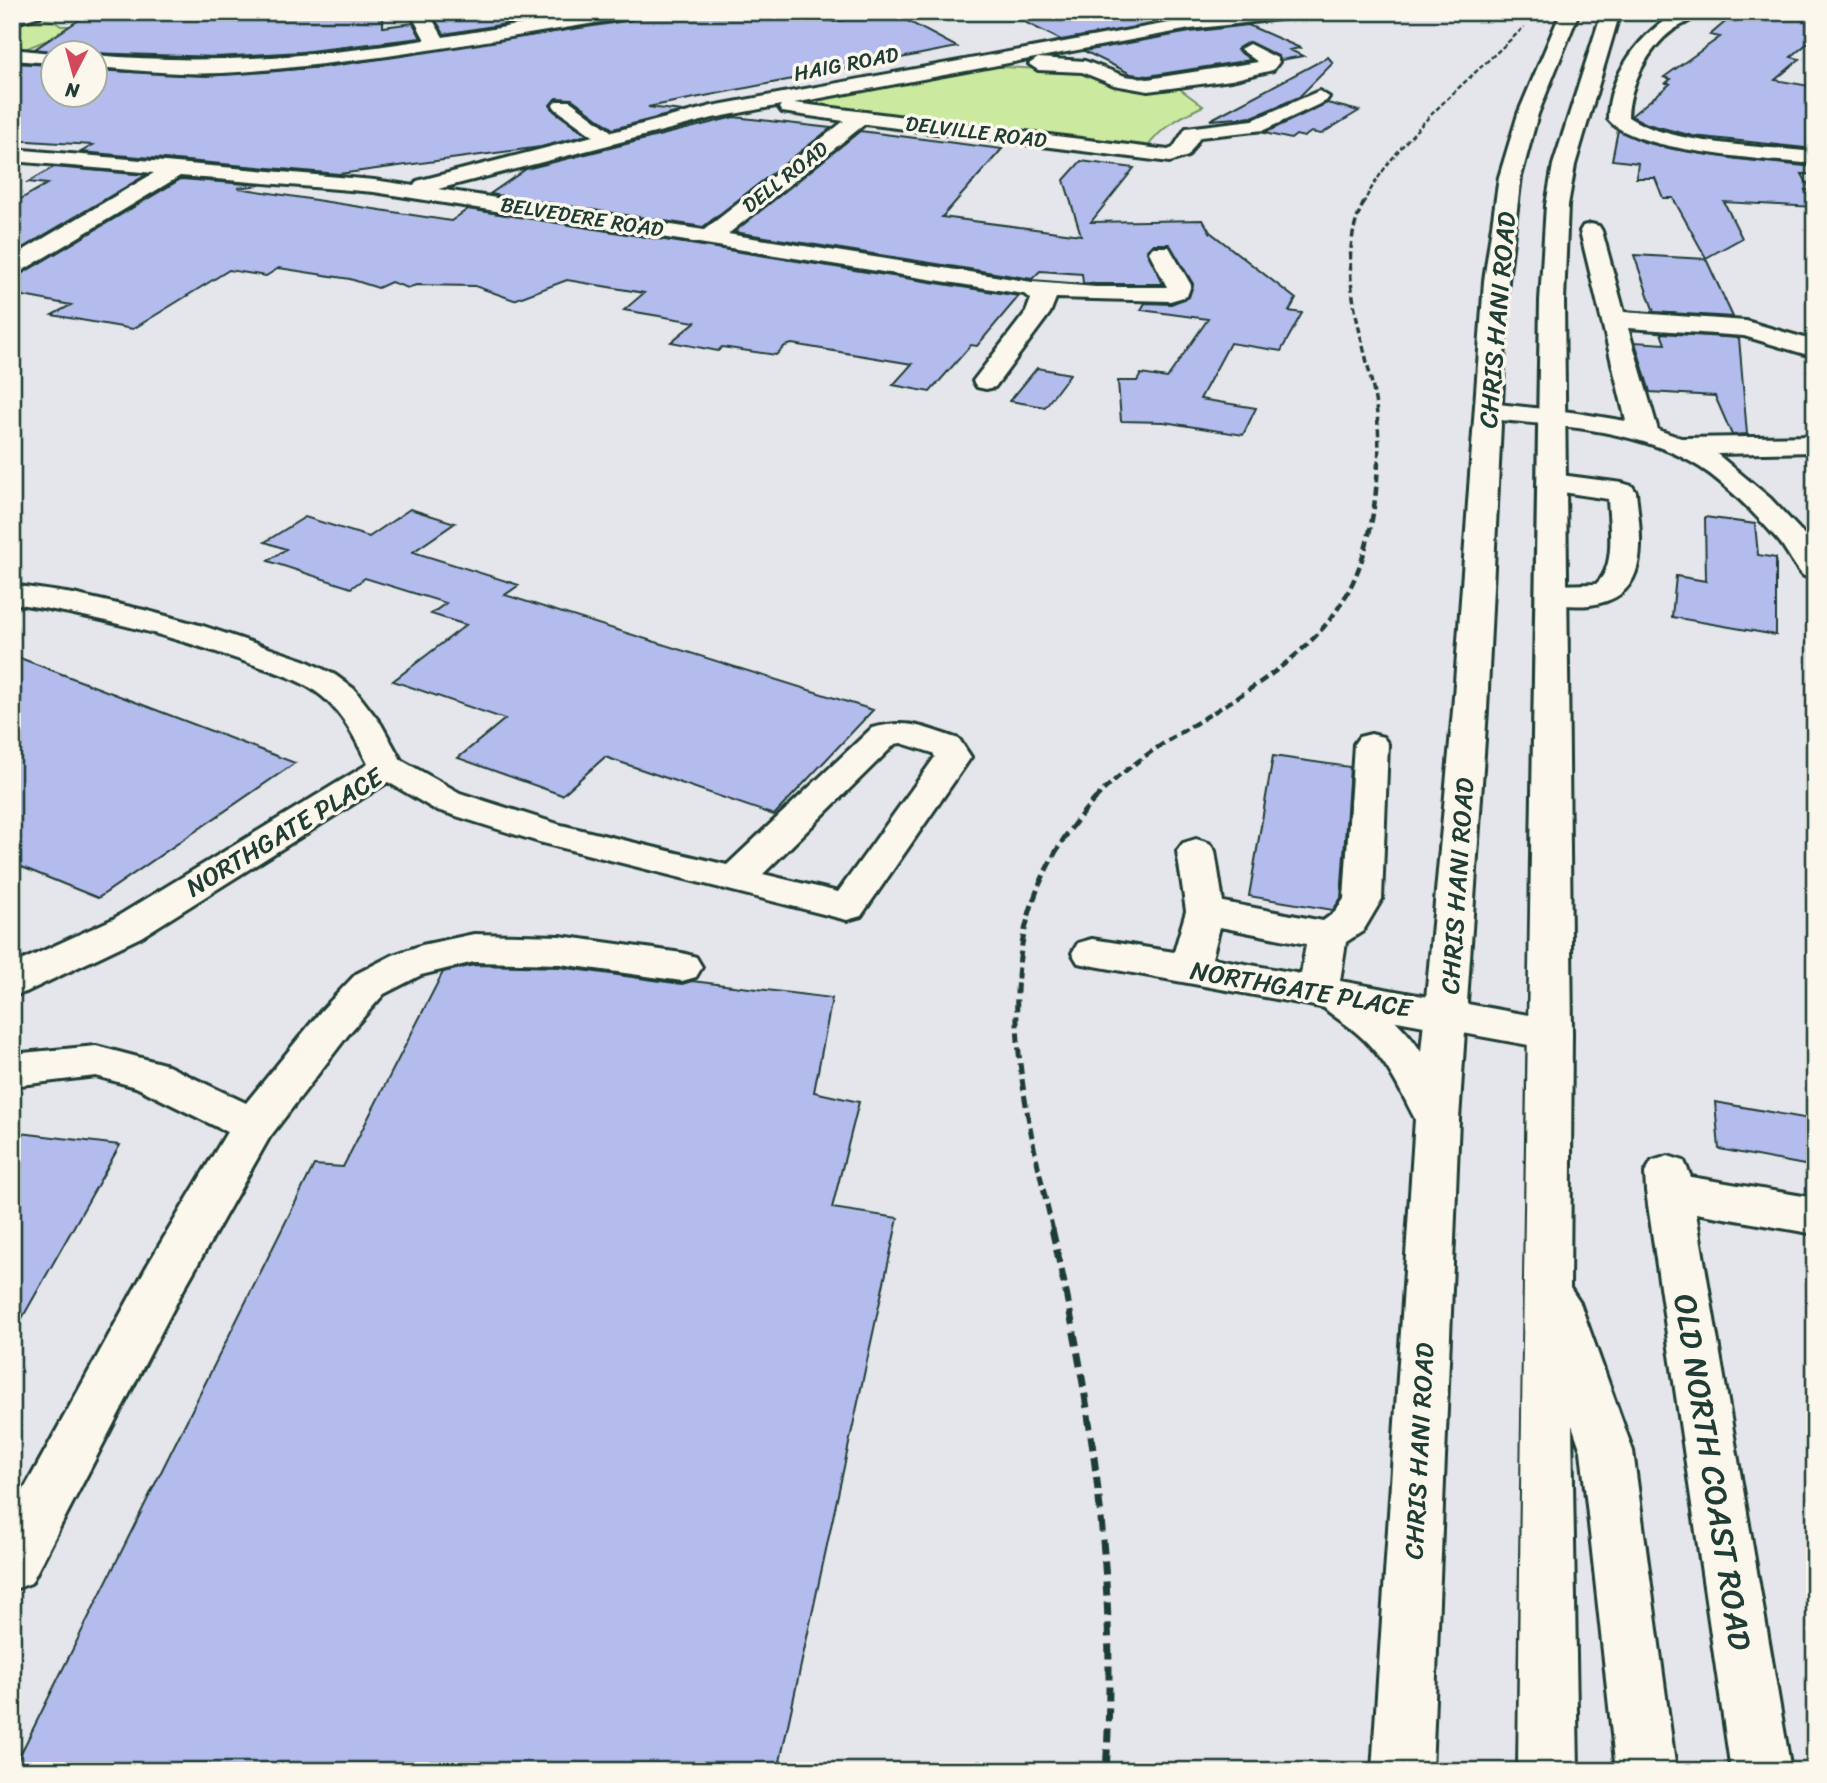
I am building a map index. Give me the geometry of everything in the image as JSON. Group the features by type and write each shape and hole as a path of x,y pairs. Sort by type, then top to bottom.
{"street":[{"path":"12,19 34,12"},
{"path":"419,12 433,38 440,43"},
{"path":"108,62 162,67 212,67 440,43 632,12"},
{"path":"1169,12 1190,24"},
{"name":"HAIG ROAD","path":"410,191 712,112 1190,24 1297,12"},
{"name":"CHRIS HANI ROAD","path":"1402,1771 1437,1119 1470,710 1496,281 1510,177 1528,114 1570,12"},
{"name":"CHRIS HANI ROAD","path":"1548,1771 1546,1275 1552,1034 1552,301 1558,205 1564,165 1611,12"},
{"path":"1693,12 1660,31 1641,49 1623,91 1618,119 1626,126 1653,136 1815,158"},
{"path":"987,60 1085,68 1121,81 1148,85 1231,74 1266,66 1270,62 1250,49"},
{"path":"12,54 38,57"},
{"name":"DELVILLE ROAD","path":"763,103 1158,156 1177,154 1193,132 1257,126 1319,97"},
{"path":"563,105 608,138"},
{"name":"DELL ROAD","path":"710,237 860,118"},
{"name":"BELVEDERE ROAD","path":"12,155 410,191 1032,289 1096,294 1170,294 1178,291 1179,285 1161,252"},
{"path":"12,267 178,168"},
{"path":"1591,231 1639,420 1639,435"},
{"path":"986,381 1038,313 1044,297 1032,289"},
{"path":"1613,318 1746,329 1815,349"},
{"path":"1489,418 1553,425 1609,436 1639,435 1687,450 1815,452"},
{"path":"1687,450 1815,444"},
{"path":"1687,450 1740,486 1812,560"},
{"path":"1552,594 1596,594 1611,588 1617,579 1625,549 1621,479 1553,483"},
{"path":"12,594 59,600 132,617 208,637 298,669 334,689 374,740 387,766"},
{"name":"NORTHGATE PLACE","path":"12,982 127,928 387,766 447,801 552,834 847,907 948,766 953,757 947,746 903,732 892,733 876,740 734,879"},
{"path":"1205,911 1327,935 1343,929 1354,920 1363,899 1371,744"},
{"path":"1189,968 1205,911 1196,851"},
{"path":"1327,935 1326,993 1373,1023 1399,1050 1437,1119"},
{"path":"12,1565 164,1280 253,1126 369,985 407,965 474,948 561,950 682,967"},
{"name":"NORTHGATE PLACE","path":"1092,953 1552,1034"},
{"path":"12,1070 96,1061 149,1075 253,1126"},
{"name":"OLD NORTH COAST ROAD","path":"1761,1771 1668,1182 1815,1216"},
{"path":"1546,1275 1607,1451 1646,1771"}],"green space":[{"path":"31,18 70,26 70,31 52,38 38,38 38,44 25,49 12,49 12,25"},
{"path":"984,66 1080,71 1148,89 1180,89 1203,106 1172,123 1158,134 1147,148 797,105 798,100"}],"building":[{"path":"91,12 383,12 383,27 413,23 421,38 301,52 219,57 108,54 108,38 52,38"},
{"path":"486,12 580,12 444,34 435,19"},
{"path":"644,12 816,12 834,22 891,12 957,47 648,107 683,111 613,129 572,99 556,98 550,105 554,111 587,135 541,147 339,174 81,152 93,145 12,140 12,63 38,64 38,108 108,108 108,71 206,76 325,67 632,20"},
{"path":"1004,12 1219,12 1220,13 1061,40"},
{"path":"1737,12 1815,12 1815,37 1791,57 1800,59 1775,80 1815,87 1815,149 1693,136 1647,124 1631,116 1670,84 1666,83 1671,79 1664,77 1720,37 1710,35"},
{"path":"1248,25 1300,48 1290,50 1303,56 1281,60 1248,42 1237,50 1251,60 1148,76 1131,74 1084,51 1190,32"},
{"path":"1328,57 1333,63 1299,97 1252,117 1210,120"},
{"path":"1327,103 1359,111 1321,134 1311,132 1304,137 1296,135 1291,139 1264,133"},
{"path":"734,117 831,128 703,227 490,194 526,169"},
{"path":"1618,130 1644,142 1673,149 1815,167 1815,175 1802,174 1811,190 1805,190 1814,207 1724,202 1742,238 1706,258 1673,198 1663,198 1655,178 1636,178 1638,163 1612,160"},
{"path":"860,131 1002,149 942,217 1081,235 1064,180 1081,161 1134,168 1091,222 1203,220 1210,232 1296,299 1289,311 1302,313 1281,351 1230,343 1200,399 1256,408 1243,435 1164,422 1121,421 1118,381 1137,381 1141,374 1167,378 1208,319 1141,310 1145,303 1171,304 1189,297 1193,284 1169,244 1153,244 1147,250 1163,284 1096,284 1083,283 1082,274 1040,271 1032,279 734,232"},
{"path":"54,167 146,175 12,254 12,204 47,184 28,182"},
{"path":"181,179 260,185 238,188 451,221 468,209 1019,296 977,346 971,345 930,392 893,385 912,364 792,344 785,346 776,355 722,347 718,351 671,342 695,322 624,310 644,293 567,280 514,300 475,286 416,285 408,288 391,282 378,288 350,279 279,268 266,276 229,270 133,329 52,315 71,305 12,294 12,276 21,274"},
{"path":"1634,255 1706,259 1733,317 1654,312"},
{"path":"1661,333 1739,338 1747,434 1732,435 1715,396 1650,392 1635,342 1665,344"},
{"path":"1037,368 1070,374 1045,407 1010,401"},
{"path":"410,509 455,523 413,552 519,585 505,595 873,710 774,815 605,757 562,795 458,758 505,719 393,681 466,625 431,614 446,603 365,578 351,588 268,561 286,549 265,542 305,517 369,537"},
{"path":"1705,517 1755,524 1758,555 1776,558 1776,635 1672,617 1676,576 1706,581"},
{"path":"12,655 295,763 98,898 12,863"},
{"path":"1273,756 1350,767 1341,898 1333,910 1249,896"},
{"path":"474,965 560,967 682,984 692,981 832,998 814,1092 859,1102 832,1208 898,1218 778,1771 12,1771 314,1165 343,1167 443,972"},
{"path":"1715,1102 1815,1120 1815,1167 1719,1149"},
{"path":"12,1132 120,1145 12,1336"}],"railway":[{"path":"1364,203 1394,156 1414,133 1524,27"},
{"path":"1364,203 1355,225 1350,271 1376,408 1378,465"},
{"path":"1096,798 1145,756 1277,670 1330,619 1350,589 1364,554 1373,512 1378,463"},
{"path":"1053,1231 1028,1118 1020,1061 1017,1006 1021,951 1034,898 1059,847 1096,798"},
{"path":"1052,1229 1079,1363 1099,1498 1108,1634 1106,1771"}]}
